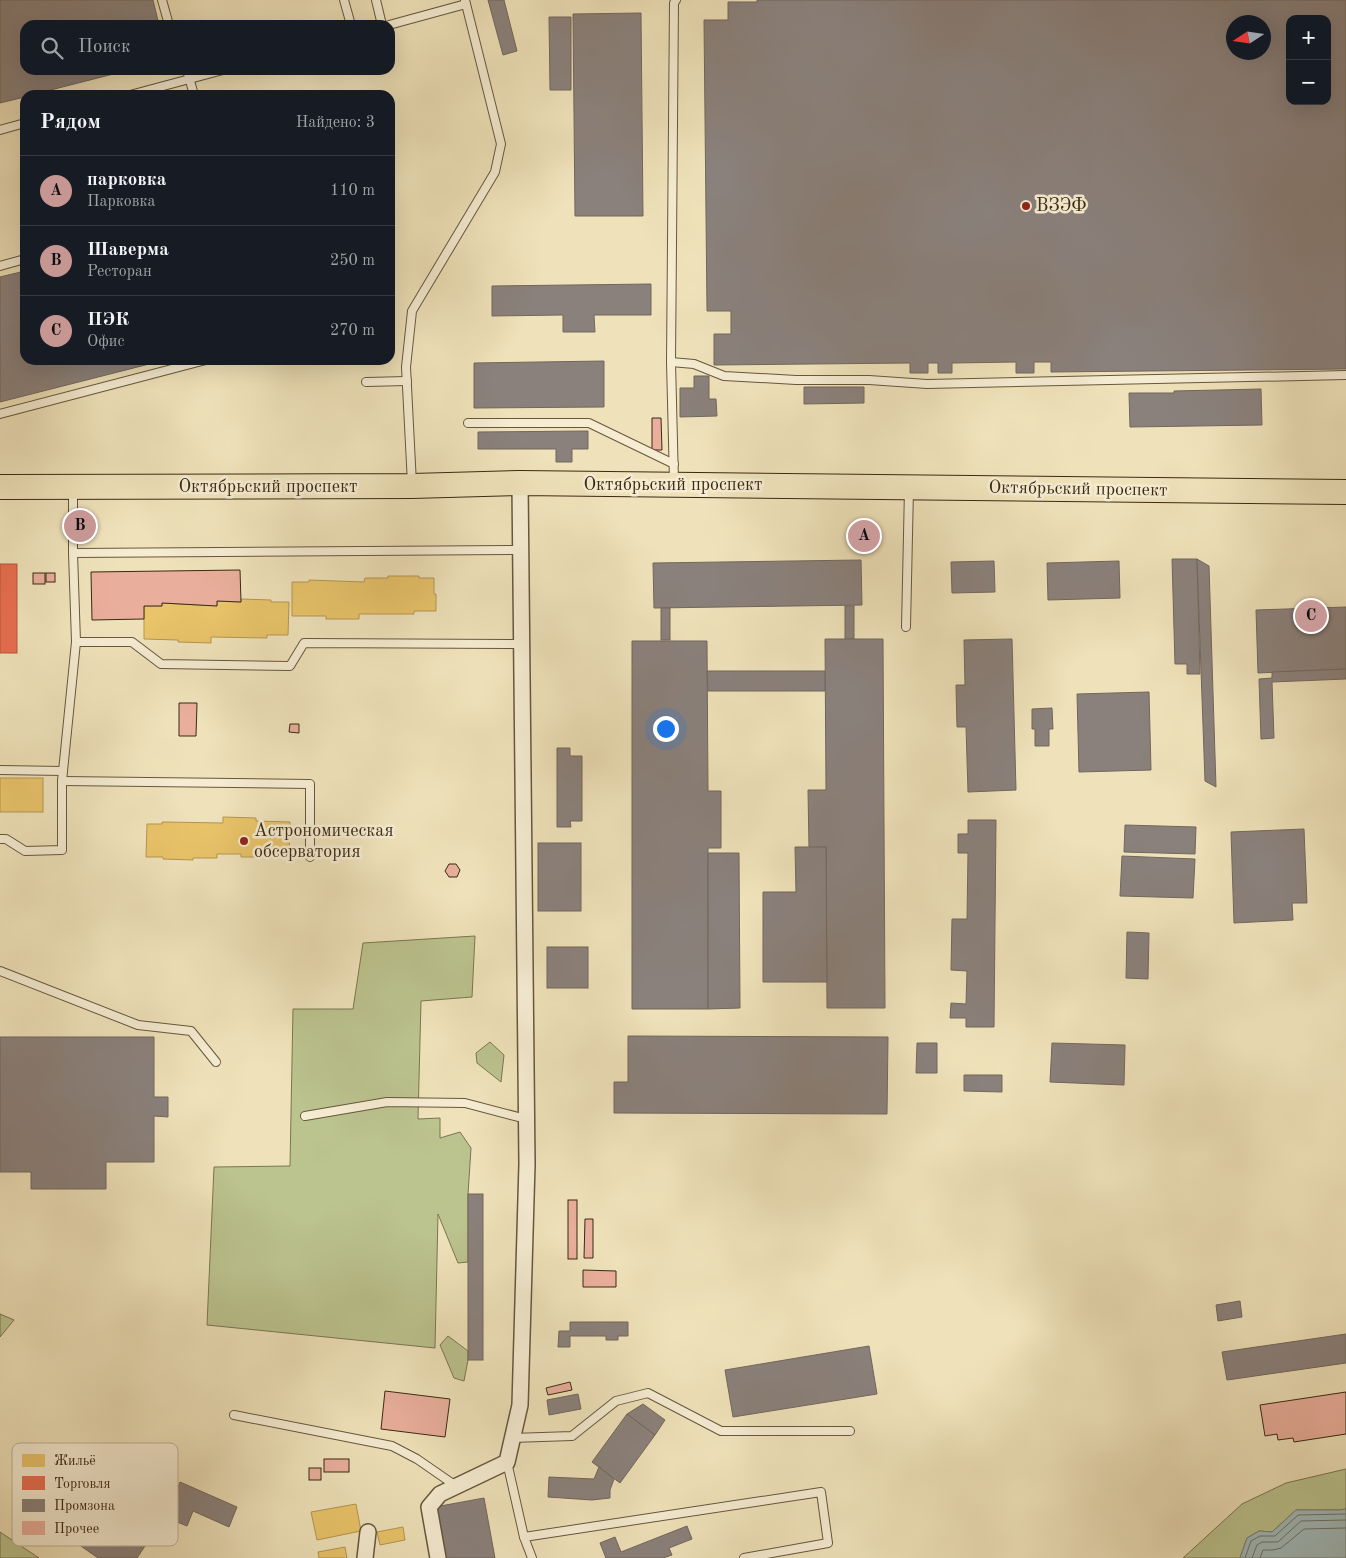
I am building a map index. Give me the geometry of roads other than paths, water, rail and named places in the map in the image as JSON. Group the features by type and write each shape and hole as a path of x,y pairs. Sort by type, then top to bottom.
{"main road":[{"name":"Октябрьский проспект","path":"0,488 412,486 520,483 674,474 909,487 1346,492"}],"street":[{"path":"438,1558 429,1507 440,1494 507,1462 520,1405 527,1164 520,483"},
{"path":"365,1558 368,1532"}],"lane":[{"path":"162,0 168,20"},
{"path":"344,0 350,20"},
{"path":"376,0 381,20"},
{"path":"674,474 671,362 674,3 676,0"},
{"path":"395,23 465,2 501,144 495,172 412,311 406,367 412,486"},
{"path":"190,75 193,90"},
{"path":"149,90 205,75"},
{"path":"0,130 20,124"},
{"path":"0,266 20,260"},
{"path":"671,362 694,364 724,376 796,380 869,380 927,384 1346,375"},
{"path":"0,414 187,365"},
{"path":"366,382 407,381"},
{"path":"468,423 588,423 674,474"},
{"path":"906,627 909,487"},
{"path":"0,839 6,839 25,851 62,850 62,781 76,642 73,488"},
{"path":"73,553 520,550"},
{"path":"76,642 132,642 162,664 290,666 304,643 521,644"},
{"path":"0,770 63,771"},
{"path":"62,781 310,784 310,857"},
{"path":"0,972 138,1025 191,1031 216,1062"},
{"path":"305,1116 387,1102 465,1103 526,1119"},
{"path":"512,1438 572,1436 616,1402 648,1393 721,1431 850,1431"},
{"path":"234,1415 392,1446 418,1458 456,1486"},
{"path":"507,1462 524,1537 532,1558"},
{"path":"524,1537 821,1492 828,1542 744,1558"}],"water":[{"path":"1346,1509 1346,1558 1240,1558 1247,1538 1259,1531 1272,1532 1296,1510"}],"place":[{"name":"ВЗЭФ","path":"1026,206"},
{"name":"Шаверма","path":"80,526"},
{"name":"парковка","path":"864,536"},
{"name":"ПЭК","path":"1311,616"},
{"name":"Aстрономическая обсерватория","path":"244,841"}]}
